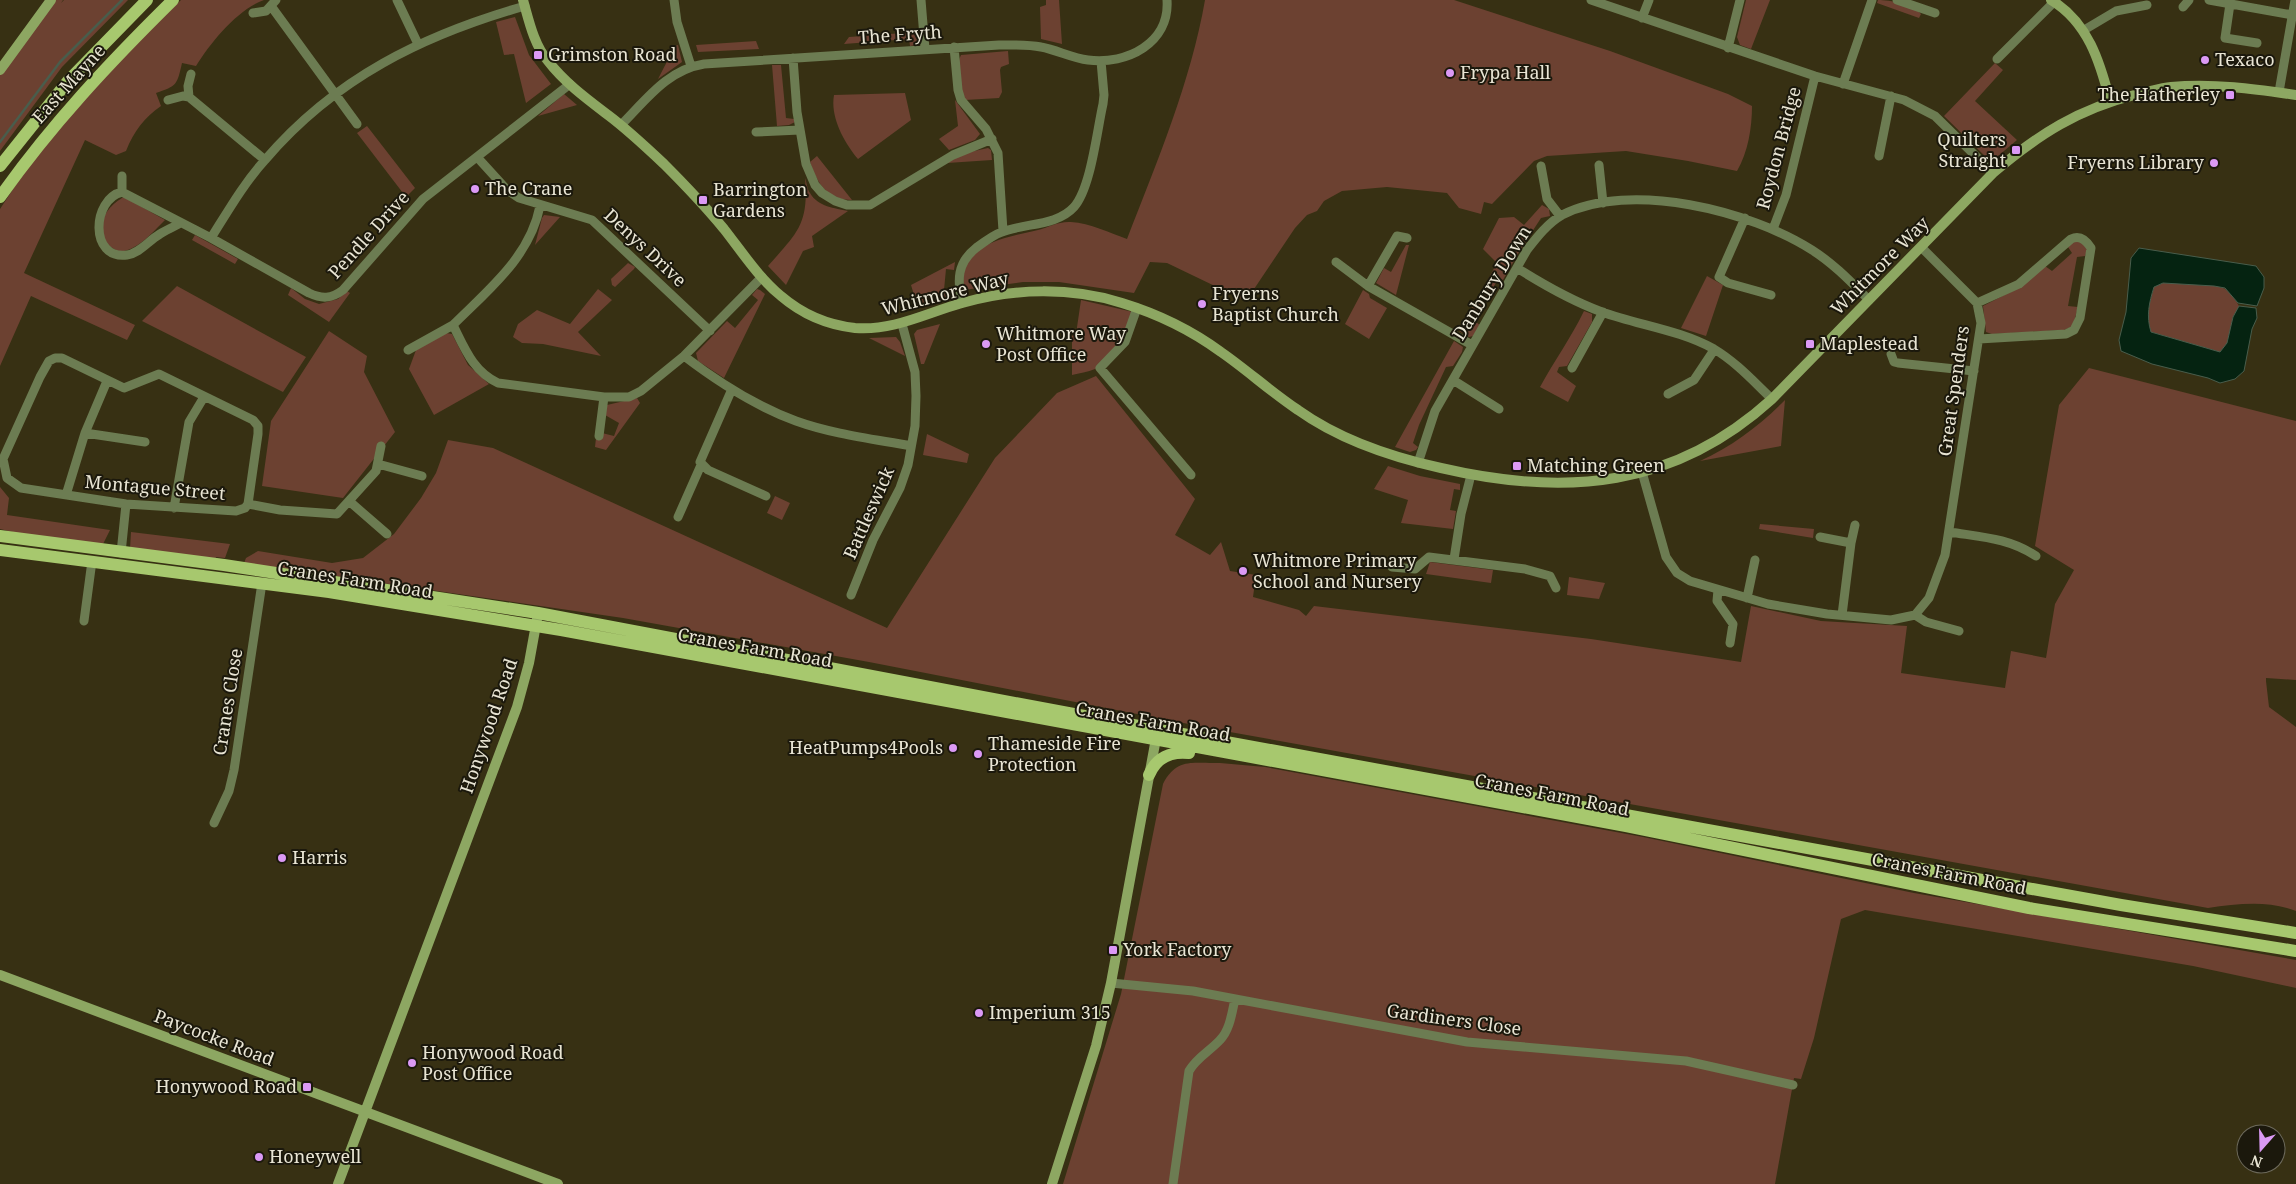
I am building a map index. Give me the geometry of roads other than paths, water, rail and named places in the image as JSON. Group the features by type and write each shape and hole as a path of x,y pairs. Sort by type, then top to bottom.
{"main road":[{"name":"East Mayne","path":"0,166 30,126 68,81 147,0"},
{"name":"East Mayne","path":"0,198 59,120 107,66 173,0"},
{"name":"Cranes Farm Road","path":"0,536 218,564 538,613 1094,724"},
{"name":"Cranes Farm Road","path":"0,550 262,583 535,626 2043,891 2296,933"},
{"name":"Cranes Farm Road","path":"1156,735 1252,757 1678,836 2020,906 2296,951"},
{"path":"1150,775 1155,763 1175,753 1252,757"}],"street":[{"path":"0,70 51,0"},
{"path":"397,0 418,44"},
{"path":"674,0 677,22 691,66"},
{"path":"921,0 925,49"},
{"name":"The Fryth","path":"621,126 660,85 673,74 691,66 954,47 1027,45 1088,60 1101,61 1124,57 1150,44 1159,34 1165,22 1168,0"},
{"path":"1591,0 1728,48 1815,76 1891,96 1920,108 1934,116 1993,173"},
{"path":"1642,18 1649,0"},
{"path":"1728,48 1740,0"},
{"path":"1843,84 1872,0"},
{"path":"1897,0 1935,13"},
{"path":"2209,0 2292,16"},
{"path":"2279,92 2295,0"},
{"path":"1997,59 2052,1 2084,30 2098,58 2110,101"},
{"path":"252,13 261,13 274,3 357,124"},
{"path":"211,238 265,160 335,94 372,68 418,44 524,3"},
{"name":"Whitmore Way","path":"524,3 541,52 570,84 621,126 695,196 762,277 779,295 798,309 830,323 850,327 871,328 902,324 962,303 1021,292 1040,291 1095,297 1137,308 1172,322 1196,335 1298,410 1326,427 1359,443 1418,463 1471,475 1515,480 1582,483 1622,478 1666,465 1701,450 1736,429 1772,399 1922,248 1993,173 2026,145 2050,129 2075,116 2110,101 2169,87 2223,86 2296,95"},
{"path":"2084,30 2116,11 2147,4"},
{"path":"2230,4 2225,38 2257,44"},
{"path":"954,47 958,90 961,100 992,139 998,153 1003,231"},
{"path":"793,58 800,130 806,164 815,185 822,193 835,201 858,206 870,205 953,154 992,139"},
{"path":"962,303 957,278 963,262 976,248 1003,231 1061,216 1072,209 1080,200 1086,185 1103,104 1101,61"},
{"path":"191,74 188,86 190,97 265,160"},
{"name":"Roydon Bridge","path":"1773,229 1786,195 1815,76"},
{"name":"Pendle Drive","path":"122,192 211,238 309,293 318,297 333,297 343,290 417,204 570,84"},
{"path":"1879,156 1891,96"},
{"path":"168,100 190,97"},
{"path":"756,132 800,130"},
{"name":"Denys Drive","path":"477,157 507,190 519,198 540,206 592,220 710,331"},
{"path":"1600,165 1603,203"},
{"path":"1541,166 1547,199 1560,216"},
{"path":"122,176 122,192 116,193 109,201 97,225 102,243 117,254 125,255 136,252 159,234 180,223"},
{"name":"Danbury Down","path":"1418,463 1435,411 1517,268 1539,234 1560,216 1581,207 1603,203 1673,202 1709,208 1745,218 1773,229 1814,251 1840,272 1869,300"},
{"path":"408,350 453,325 496,283 524,249 535,225 540,206"},
{"path":"1745,218 1719,277 1728,283 1771,296"},
{"path":"1368,286 1397,236 1407,238"},
{"path":"1977,303 2019,284 2070,239 2080,237 2091,248 2080,318 2074,330 2066,334 1978,339"},
{"name":"Great Spenders","path":"1915,615 1924,606 1934,588 1945,555 1981,323 1977,303 1922,248"},
{"path":"1336,262 1368,286 1472,346"},
{"path":"1517,268 1555,291 1602,312 1676,334 1714,350 1741,370 1772,399"},
{"path":"453,325 473,363 488,378 498,383 604,398 629,397 641,391 684,356 762,277"},
{"path":"1137,308 1125,342 1100,368 1191,475"},
{"path":"1572,368 1602,312"},
{"name":"Battleswick","path":"851,595 873,540 900,488 908,465 916,410 915,372 902,324"},
{"path":"1668,394 1694,380 1714,350"},
{"path":"1891,354 1894,362 1898,363 1974,371"},
{"path":"684,356 756,403 796,421 829,430 911,446"},
{"name":"Montague Street","path":"62,358 107,381 124,388 159,374 253,420 258,426 248,504 245,508 236,511 126,504 21,488 7,478 3,459 49,361 62,358"},
{"path":"1453,380 1499,409"},
{"path":"66,494 85,433 107,381"},
{"path":"678,517 701,465 700,458 732,389"},
{"path":"174,508 189,422 204,397"},
{"path":"599,436 604,398"},
{"path":"85,433 145,442"},
{"path":"248,504 280,510 337,514 376,471 381,446"},
{"path":"378,464 422,476"},
{"path":"701,465 766,496"},
{"path":"1642,472 1671,566 1690,581 1800,611 1891,620 1915,615 1926,622 1959,631"},
{"path":"1454,559 1459,524 1471,475"},
{"path":"349,501 387,534"},
{"path":"121,553 126,504"},
{"path":"1842,615 1855,524"},
{"path":"1950,532 2002,540 2022,547 2036,556"},
{"path":"1820,537 1851,543"},
{"path":"1392,567 1415,569 1430,557 1454,559 1534,570 1550,576 1556,588"},
{"path":"1747,598 1755,560"},
{"path":"84,621 92,562"},
{"name":"Cranes Close","path":"214,823 229,791 234,770 262,583"},
{"path":"1718,590 1717,601 1733,624 1730,643"},
{"name":"Honywood Road","path":"338,1184 517,707 526,676 538,613"},
{"path":"1052,1184 1096,1046 1112,983 1156,735"},
{"name":"Paycocke Road","path":"0,975 558,1184"},
{"name":"Gardiners Close","path":"1112,983 1193,991 1467,1042 1686,1060 1793,1085"},
{"path":"1173,1184 1189,1071 1192,1065 1222,1039 1227,1030 1235,999"}],"waterway":[{"path":"0,142 60,62 122,0"}],"place":[{"name":"Grimston Road","path":"538,55"},
{"name":"Texaco","path":"2205,60"},
{"name":"Frypa Hall","path":"1450,73"},
{"name":"The Hatherley","path":"2230,95"},
{"name":"Quilters Straight","path":"2016,150"},
{"name":"Fryerns Library","path":"2214,163"},
{"name":"The Crane","path":"475,189"},
{"name":"Barrington Gardens","path":"703,200"},
{"name":"Fryerns Baptist Church","path":"1202,304"},
{"name":"Whitmore Way Post Office","path":"986,344"},
{"name":"Maplestead","path":"1810,344"},
{"name":"Matching Green","path":"1517,466"},
{"name":"Whitmore Primary School and Nursery","path":"1243,571"},
{"name":"HeatPumps4Pools","path":"953,748"},
{"name":"Thameside Fire Protection","path":"978,754"},
{"name":"Harris","path":"282,858"},
{"name":"York Factory","path":"1113,950"},
{"name":"Imperium 315","path":"979,1013"},
{"name":"Honywood Road Post Office","path":"412,1063"},
{"name":"Honywood Road","path":"307,1087"},
{"name":"Honeywell","path":"259,1157"}]}
